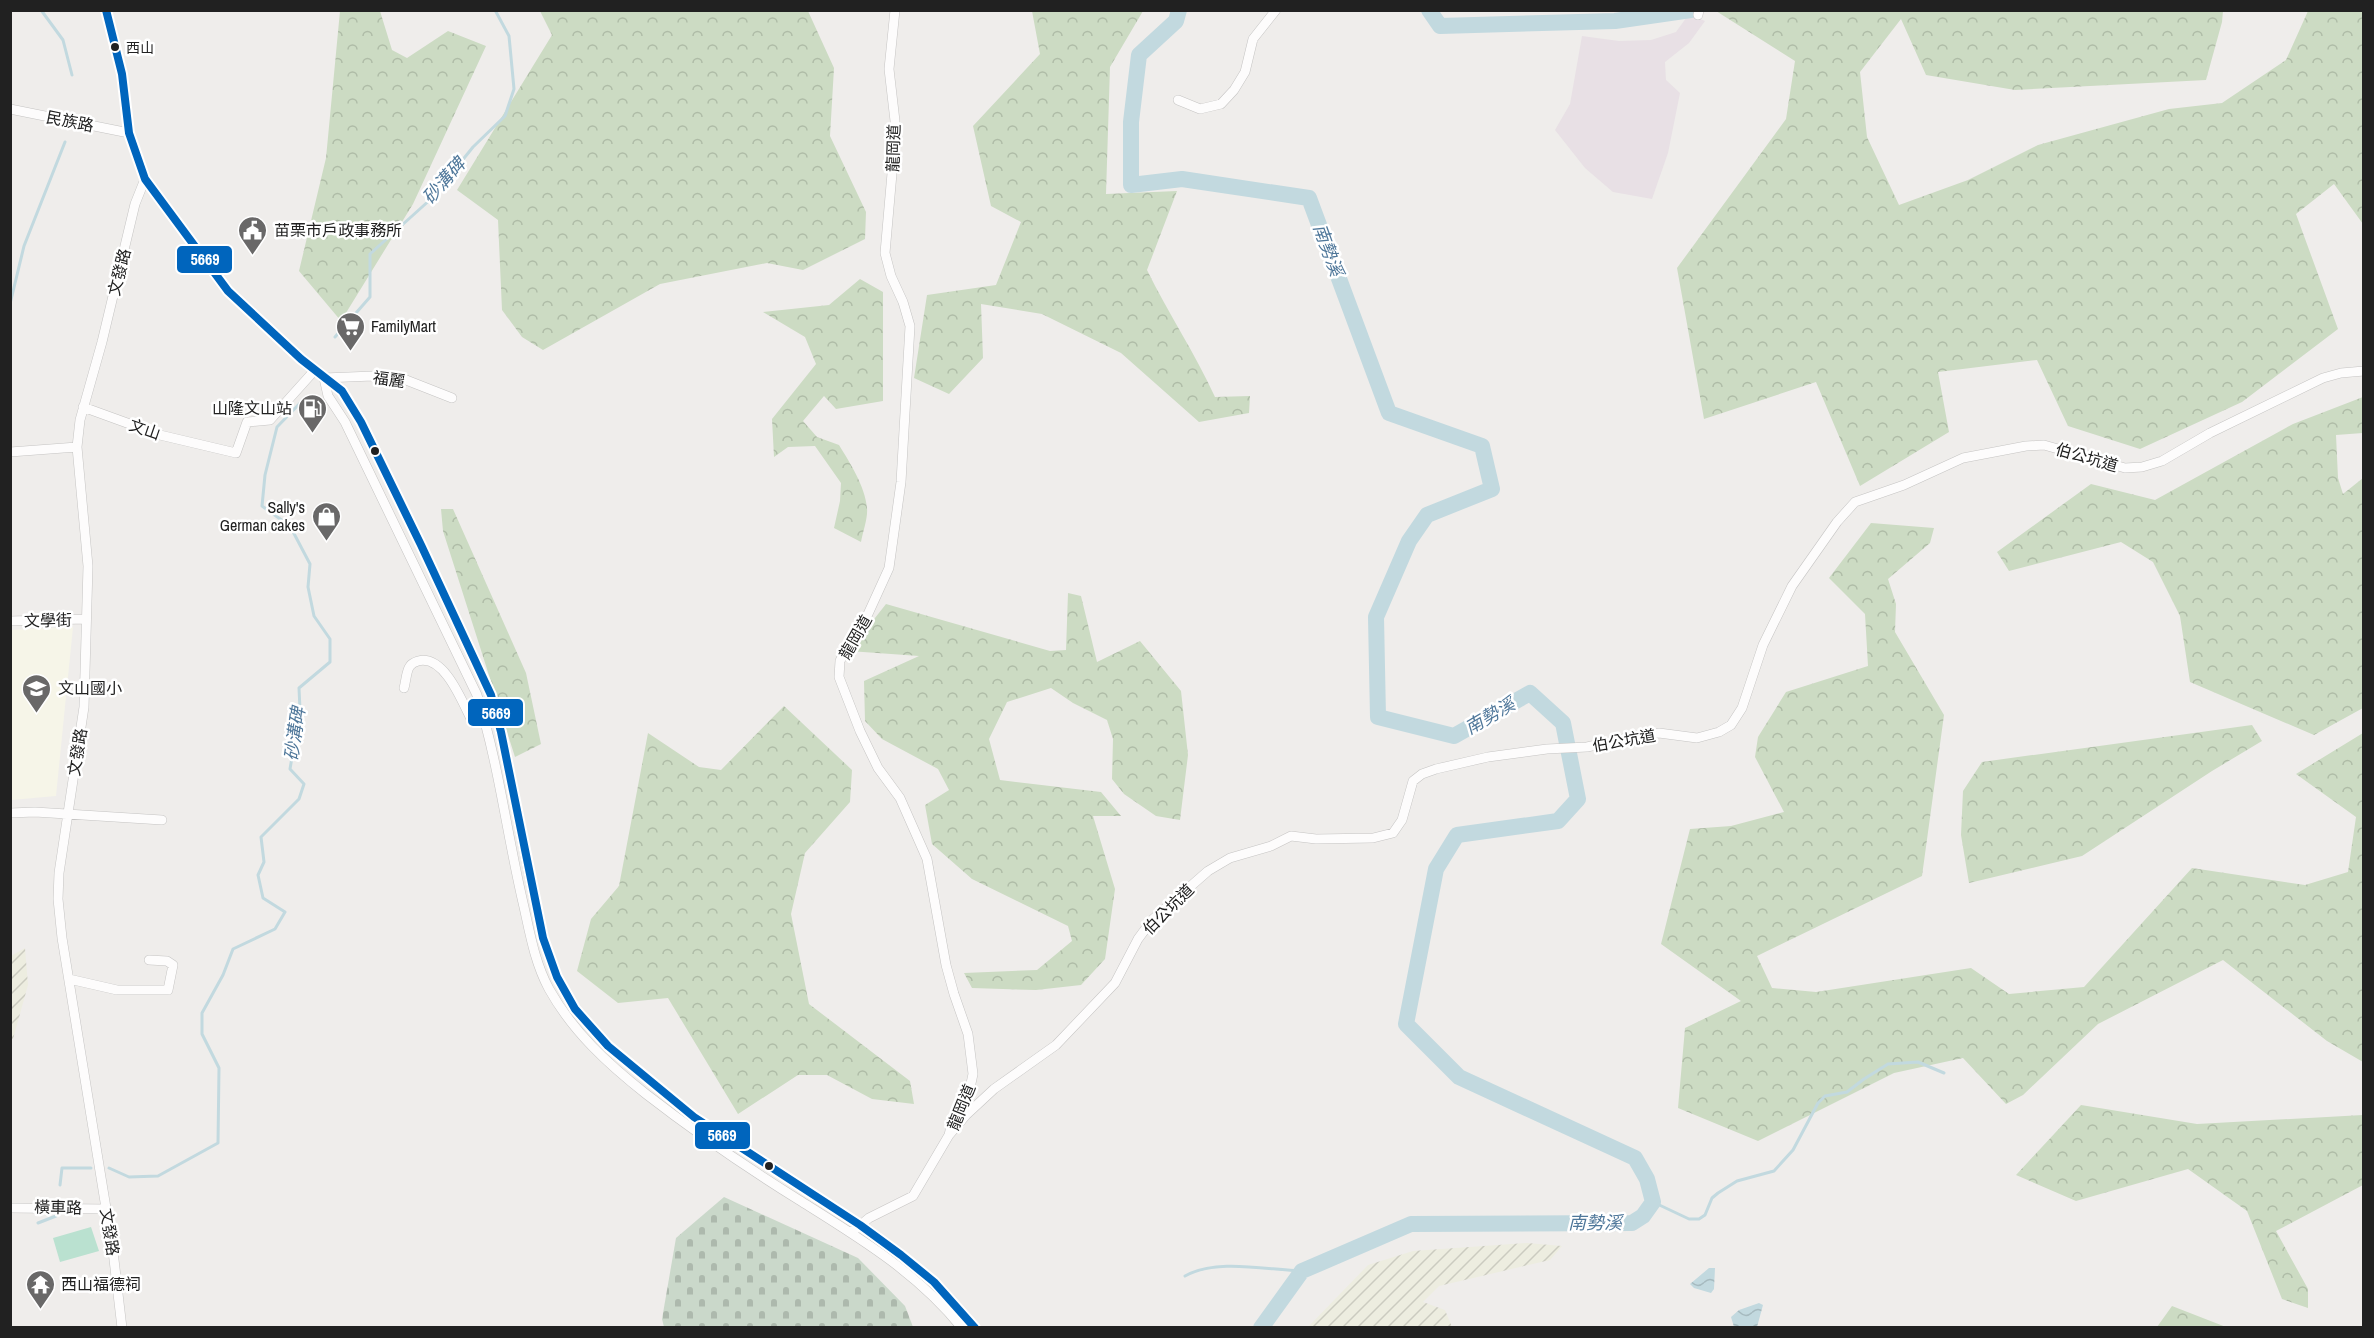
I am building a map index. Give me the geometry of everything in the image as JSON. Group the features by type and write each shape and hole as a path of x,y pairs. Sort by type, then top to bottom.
{"street":[{"path":"106,10 122,74 129,133 145,179 228,291 314,370 342,391 361,422 446,599 491,695 501,732 543,938 557,977 575,1009 608,1046 694,1117 860,1225 934,1282 975,1328"},
{"name":"龍岡道","path":"852,1233 869,1218 913,1196 949,1135 953,1118 970,1088 974,1064 968,1034 946,965 927,859 900,798 878,768 860,731 839,677 840,661 852,636 863,625 889,568 901,482 910,326 885,253 895,121 889,69 895,10"},
{"path":"1178,100 1200,109 1221,104 1234,90 1245,72 1253,39 1276,10"},
{"name":"民族路","path":"10,109 129,133"},
{"name":"文發路","path":"122,1328 113,1251 58,899 59,873 84,707 88,566 77,447 83,407 102,342 135,204 145,179"},
{"name":"文山","path":"83,407 160,435 236,453 247,422 270,420 314,370"},
{"name":"伯公坑道","path":"949,1135 994,1089 1025,1069 1063,1038 1115,983 1138,939 1152,920 1208,871 1230,858 1271,846 1291,836 1316,839 1373,838 1393,833 1402,820 1413,781 1422,774 1488,757 1547,749 1587,747 1659,733 1697,738 1719,732 1731,725 1742,708 1763,645 1792,586 1837,522 1855,502 1914,481 1963,458 2026,446 2044,444 2126,468 2142,467 2162,460 2210,433 2324,378 2364,371"},
{"name":"福麗","path":"324,378 373,376 401,378 452,398"},
{"path":"324,378 328,396 345,422 477,694 486,721 515,871 540,968 566,1018 599,1055 687,1126 894,1262 927,1290 962,1328"},
{"path":"10,452 77,447"},
{"path":"434,605 446,599"},
{"name":"文學街","path":"10,621 85,619"},
{"path":"404,688 409,666 412,663 422,660 434,663 444,670 473,723 486,721"},
{"path":"10,813 35,812 162,820"},
{"path":"508,834 520,831"},
{"path":"69,980 117,990 168,990 173,964 167,961 149,960"},
{"path":"599,1055 608,1046"},
{"path":"687,1126 694,1117"},
{"name":"橫車路","path":"10,1208 106,1209"}],"shaded area":[{"path":"1689,14 1705,21 1689,43 1665,62 1666,80 1680,93 1668,153 1652,199 1613,192 1585,168 1555,130 1570,104 1582,36 1619,41 1651,40 1676,32"},
{"name":"文山國小","path":"73,627 56,796 11,800 11,630"},
{"path":"25,948 28,985 13,1039 11,1039 11,956"},
{"path":"1527,1243 1562,1246 1550,1260 1439,1286 1423,1302 1445,1310 1452,1327 1308,1327 1368,1265 1413,1251"}],"green space":[{"path":"340,11 380,11 392,50 407,58 448,31 486,46 413,204 341,321 299,271 326,158"},
{"path":"540,11 808,11 834,68 830,136 866,212 865,239 803,270 767,263 660,284 543,350 522,337 502,310 498,220 457,190 552,35"},
{"path":"1032,11 1143,11 1110,67 1106,194 1177,191 1147,270 1215,397 1250,396 1249,413 1199,422 1121,353 1042,314 981,304 983,358 949,394 914,378 927,295 996,285 1021,222 991,206 973,126 1040,54"},
{"path":"1716,11 2223,11 2206,80 2015,90 1926,75 1901,19 1860,72 1867,137 1899,205 1968,180 2038,145 2169,109 2222,103 2286,60 2308,11 2363,11 2363,224 2334,184 2296,214 2338,329 2242,402 2140,449 2068,426 2037,360 1938,372 1949,432 1860,486 1816,382 1704,419 1677,268 1786,119 1795,61"},
{"path":"860,279 883,292 883,401 836,409 824,396 803,421 817,437 839,445 856,475 867,508 861,542 834,528 841,483 815,446 788,447 774,457 772,419 816,364 805,337 763,312 829,305"},
{"path":"2363,397 2363,433 2336,435 2338,478 2343,494 2363,478 2363,708 2314,735 2190,682 2180,616 2153,562 2121,542 2009,571 1997,552 2091,484 2155,500 2293,424"},
{"path":"441,509 453,509 526,673 541,744 515,757 443,531"},
{"path":"1871,523 1934,528 1930,543 1888,579 1896,604 1895,632 1944,715 1922,876 1757,956 1772,988 1816,992 1971,968 2009,994 2084,987 2192,868 2305,885 2348,872 2356,817 2296,774 2363,733 2363,1062 2327,1041 2223,960 2098,1024 2023,1095 2006,1104 1963,1058 1894,1073 1758,1141 1678,1108 1685,1028 1741,1001 1661,944 1690,829 1731,826 1784,812 1755,757 1758,737 1786,692 1868,666 1865,614 1829,578"},
{"path":"1068,593 1081,596 1097,662 1140,641 1181,691 1188,755 1180,820 1156,816 1124,794 1112,779 1113,739 1107,720 1073,703 1051,688 1007,702 989,739 1000,780 1101,792 1121,816 1093,816 1115,889 1105,959 1081,985 1036,990 972,988 964,973 1037,970 1072,941 1068,926 972,879 932,844 925,805 949,790 938,769 882,739 865,721 864,681 919,656 849,651 886,604 1050,651 1066,650"},
{"path":"784,706 852,770 850,802 805,853 791,914 809,1004 910,1081 914,1104 872,1099 827,1075 798,1075 738,1114 668,998 618,1003 577,971 591,919 619,886 648,733 699,767 721,770"},
{"path":"2252,725 2262,741 2082,856 1969,883 1961,835 1963,791 1982,762"},
{"path":"2081,1105 2197,1124 2363,1115 2363,1185 2276,1231 2308,1289 2308,1308 2282,1299 2247,1211 2188,1169 2076,1201 2016,1175"},
{"path":"724,1197 858,1258 905,1306 913,1327 664,1327 662,1319 676,1238"},
{"path":"91,1227 99,1251 60,1262 53,1238"},
{"path":"2172,1306 2226,1327 2157,1327"}],"water":[{"path":"1709,1268 1715,1268 1714,1289 1711,1293 1694,1288 1690,1284"},
{"path":"1759,1303 1763,1305 1757,1327 1734,1327 1731,1317 1739,1310"}],"waterway":[{"path":"41,10 63,40 72,75"},
{"name":"砂溝碑","path":"335,337 370,297 370,254 432,198 473,147 505,116 514,89 509,36 495,10"},
{"name":"南勢溪","path":"1179,10 1176,21 1139,55 1131,122 1131,185 1182,179 1309,198 1389,413 1482,446 1492,489 1427,515 1409,541 1376,617 1378,717 1454,736 1530,693 1563,723 1578,799 1558,821 1457,835 1436,869 1406,1024 1459,1077 1635,1158 1647,1179 1653,1202 1643,1216 1632,1223 1411,1224 1302,1271 1261,1328"},
{"name":"南勢溪","path":"1429,10 1440,26 1615,21 1691,10"},
{"path":"10,304 24,246 65,142"},
{"name":"砂溝碑","path":"109,1168 129,1177 158,1176 218,1143 219,1068 202,1034 202,1013 223,975 233,949 275,929 285,912 263,898 258,875 264,862 261,837 299,799 304,784 290,769 300,710 299,688 330,662 330,639 314,616 308,587 310,564 290,526 262,506 265,475 277,427 304,399"},
{"path":"1653,1202 1689,1219 1699,1219 1705,1215 1712,1198 1718,1193 1737,1181 1774,1171 1793,1150 1818,1103 1825,1096 1847,1092 1888,1064 1918,1062 1944,1073"},
{"name":"砂溝碑","path":"60,1185 62,1168 91,1168"},
{"name":"砂溝碑","path":"38,1223 56,1216"},
{"path":"1185,1276 1212,1267 1227,1266 1302,1271"}],"transit line":[{"name":"5669","path":"106,10 122,74 129,133 145,179 228,291 301,359 342,391 361,422 421,545 491,695 501,732 543,938 557,977 575,1009 608,1046 694,1117 860,1225 901,1255 934,1282 975,1328"}],"place":[{"name":"西山","path":"115,47"},
{"name":"苗栗市戶政事務所","path":"253,256"},
{"name":"FamilyMart","path":"350,352"},
{"name":"山隆文山站","path":"313,434"},
{"name":"Sally's German cakes","path":"326,542"},
{"name":"文山國小","path":"37,714"},
{"name":"西山福德祠","path":"40,1310"}]}
